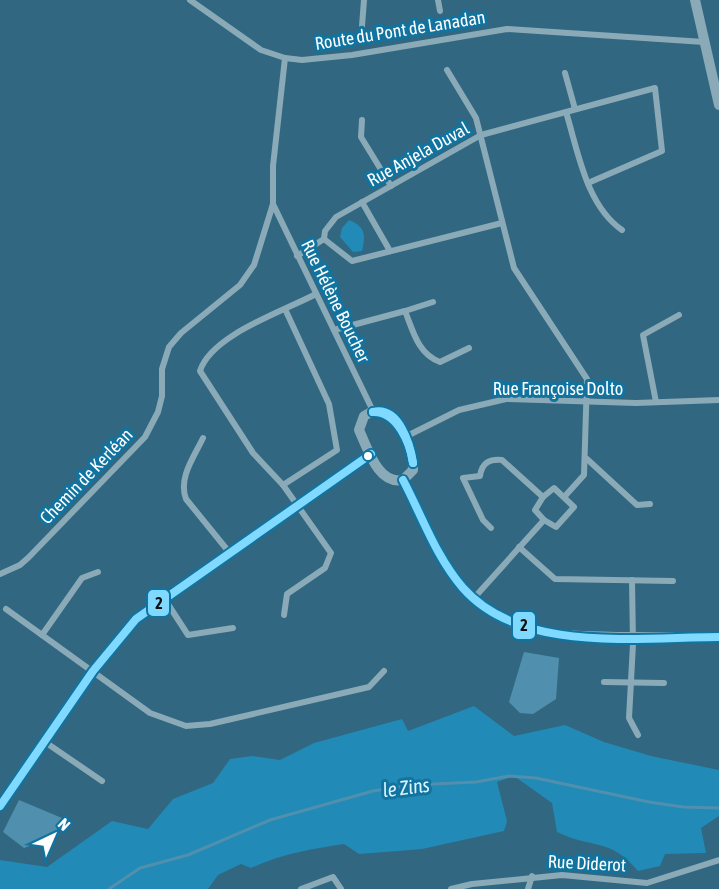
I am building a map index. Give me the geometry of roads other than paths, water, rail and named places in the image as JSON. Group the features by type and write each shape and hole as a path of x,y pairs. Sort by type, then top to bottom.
{"street":[{"name":"Route du Pont de Lanadan","path":"190,0 261,50 285,58 302,60 352,55 507,29 704,42"},
{"path":"362,26 364,0"},
{"path":"438,0 440,11"},
{"path":"695,0 719,105"},
{"name":"Chemin de Kerléan","path":"0,574 20,565 29,557 145,437 158,412 162,369 169,347 181,333 246,279 257,257 273,204 273,166 285,58"},
{"path":"447,70 476,118 514,268 587,379 584,475 565,496"},
{"path":"565,73 574,109"},
{"name":"Rue Anjela Duval","path":"297,256 324,239 325,231 336,217 481,135 655,88 662,151 588,183"},
{"path":"566,111 588,183 613,224 622,230"},
{"path":"362,120 361,137 391,186"},
{"path":"362,202 390,251"},
{"name":"Rue Hélène Boucher","path":"273,204 372,411"},
{"path":"324,239 352,261 502,223"},
{"path":"284,615 287,594 325,568 331,553 284,485 253,453 200,371 204,358 242,330 316,294"},
{"path":"334,330 433,302"},
{"path":"284,485 337,450 329,404 285,309"},
{"path":"405,311 423,352 432,359 440,362 469,348"},
{"path":"656,402 643,335 679,315"},
{"name":"Rue Françoise Dolto","path":"404,437 459,410 506,399 656,402 719,400"},
{"path":"372,411 383,411 393,417 404,437 414,457 414,470 403,480 390,480 381,473 359,430 364,416 372,411"},
{"path":"203,438 183,481 183,490 186,500 229,552"},
{"path":"0,806 93,671 136,619 371,454"},
{"path":"586,459 636,505 650,504"},
{"path":"491,528 483,520 463,478 480,476 481,468 487,462 502,460 543,497"},
{"path":"403,480 450,568 474,598 487,609 518,626 557,636 719,637"},
{"path":"554,488 565,496 574,507 556,527 544,520 535,510 543,497 554,488"},
{"path":"474,598 544,520"},
{"path":"519,547 555,579 673,581"},
{"path":"42,635 82,578 98,572"},
{"path":"633,580 629,718 638,735"},
{"path":"164,598 188,635 234,628"},
{"path":"6,609 150,713 186,726 210,724 369,687 384,671"},
{"path":"604,682 664,683"},
{"path":"45,742 102,781"},
{"name":"Rue Diderot","path":"451,889 532,876 573,876 647,886 719,860"},
{"path":"528,889 532,876"},
{"path":"301,889 333,877 341,889"}],"waterway":[{"name":"le Zins","path":"109,889 140,868 188,855 270,820 373,791 413,785 476,782 509,776 536,778 649,802 683,807 719,808"}]}
